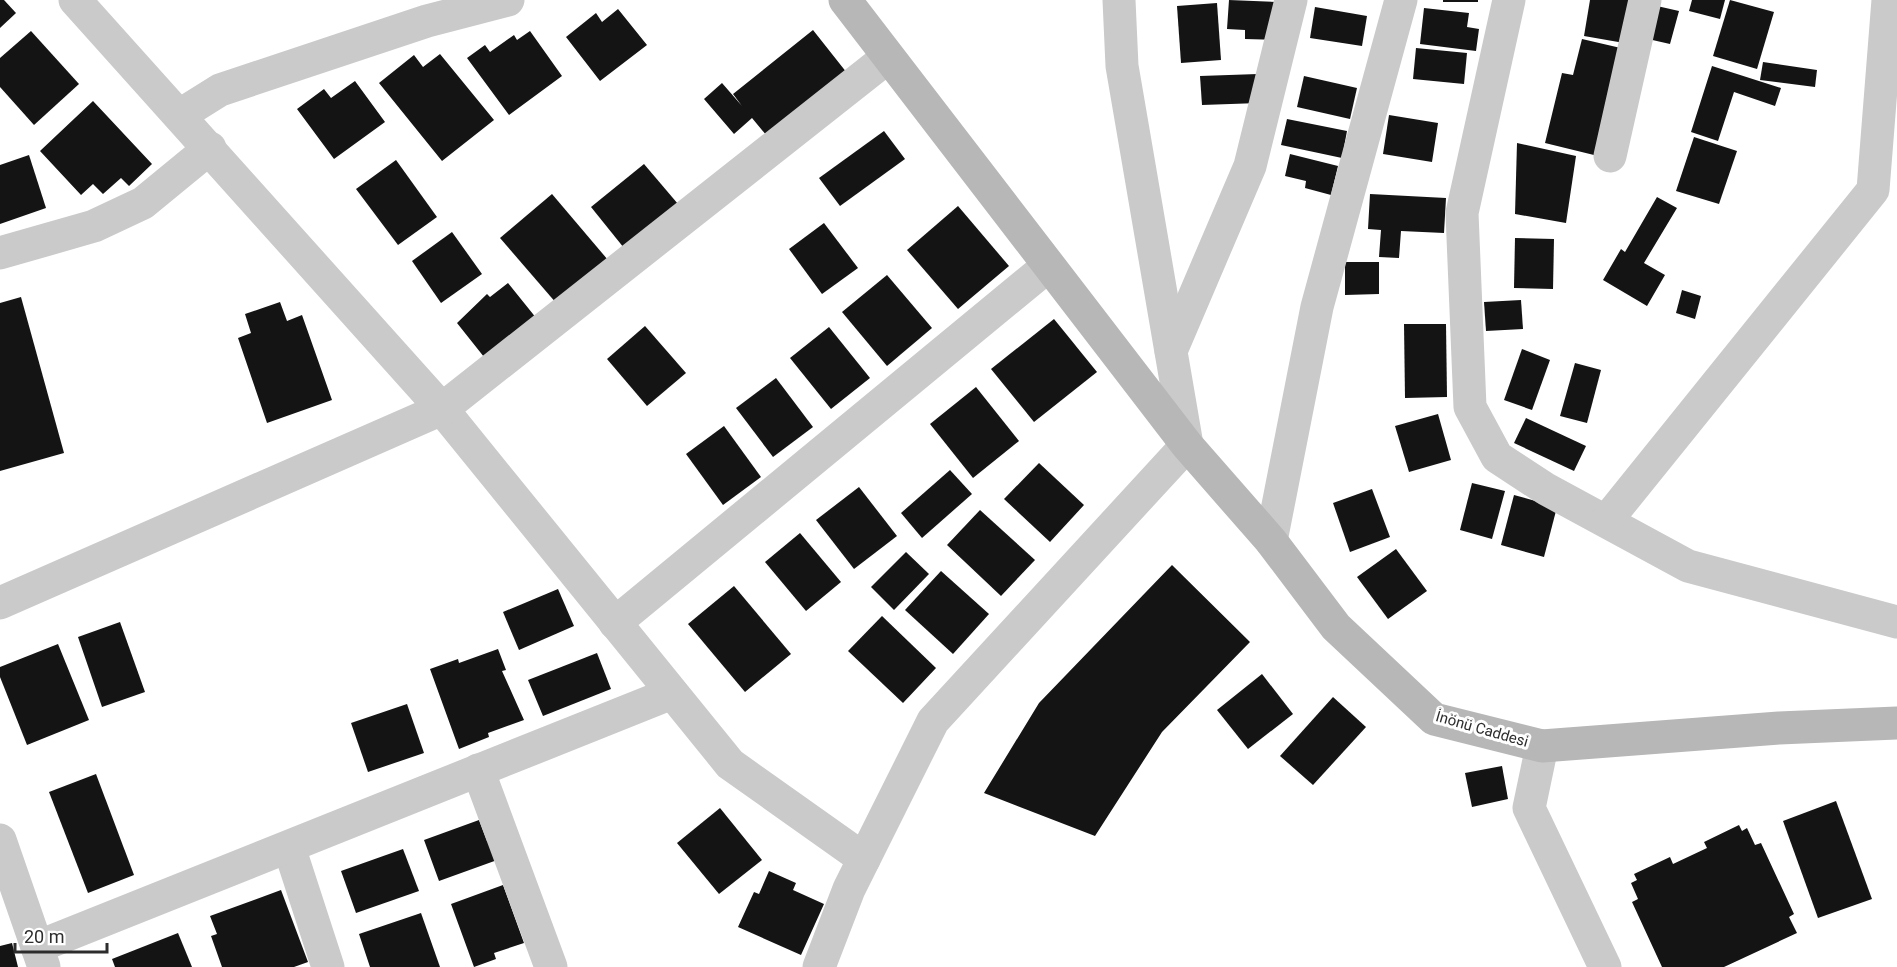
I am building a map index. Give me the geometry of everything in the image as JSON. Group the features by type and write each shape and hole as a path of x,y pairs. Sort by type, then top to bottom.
{"main road":[{"name":"İnönü Caddesi","path":"844,0 1187,446 1271,541 1336,627 1434,719 1542,746 1779,728 1897,723"}],"street":[{"path":"180,115 220,90 427,21 508,0"},
{"path":"819,967 849,889 933,721 1187,446 1122,66 1119,0"},
{"path":"1171,351 1250,166 1291,0"},
{"path":"1271,541 1317,307 1401,0"},
{"path":"1509,0 1462,213 1470,407 1497,457 1546,489 1607,520 1688,566 1897,622"},
{"path":"1610,156 1645,0"},
{"path":"1607,520 1873,190 1888,0"},
{"path":"86,3 180,115 442,409 730,764 864,859"},
{"path":"0,603 442,409 888,57"},
{"path":"0,253 94,226 143,203 210,148"},
{"path":"615,623 1048,266"},
{"path":"0,840 41,957 289,847 672,693"},
{"path":"1542,746 1529,808 1605,967"},
{"path":"478,770 550,967"},
{"path":"289,847 328,967"}],"building":[{"path":"0,0 4,0 16,13 0,28"},
{"path":"1229,0 1278,2 1276,40 1245,39 1245,30 1227,29"},
{"path":"1443,0 1478,0 1478,2 1443,2"},
{"path":"1590,0 1631,0 1624,43 1584,36"},
{"path":"1692,0 1725,0 1720,19 1689,11"},
{"path":"1730,0 1774,12 1757,69 1713,56"},
{"path":"1217,3 1221,60 1181,63 1177,6"},
{"path":"1657,6 1679,11 1670,44 1648,39"},
{"path":"1315,7 1367,16 1362,46 1310,38"},
{"path":"1424,8 1469,13 1467,27 1479,29 1476,51 1420,44"},
{"path":"618,9 647,45 600,81 566,37 596,13 602,22"},
{"path":"813,30 847,73 767,136 752,118 734,134 704,99 722,83 742,106 733,94"},
{"path":"31,31 79,84 34,125 0,87 0,58"},
{"path":"530,31 562,76 509,115 467,58 485,45 490,52 514,35 517,40"},
{"path":"1582,39 1625,49 1598,156 1545,143 1562,73 1573,75"},
{"path":"1416,48 1467,53 1464,84 1413,79"},
{"path":"440,54 494,120 442,161 379,83 414,55 423,67"},
{"path":"1763,62 1817,70 1815,87 1760,80"},
{"path":"1712,66 1781,88 1775,106 1734,92 1718,141 1691,132"},
{"path":"1258,74 1259,103 1202,105 1200,76"},
{"path":"1304,76 1357,88 1350,119 1297,107"},
{"path":"355,81 385,122 334,159 297,109 324,89 331,98"},
{"path":"93,101 152,164 129,186 121,178 103,194 93,184 81,195 40,151"},
{"path":"1389,115 1438,123 1432,162 1383,154"},
{"path":"1287,119 1347,131 1342,158 1281,145"},
{"path":"884,131 905,159 840,206 819,178"},
{"path":"1694,137 1737,151 1719,204 1676,191"},
{"path":"1517,143 1576,156 1566,223 1515,214"},
{"path":"1290,154 1338,166 1331,195 1305,188 1306,181 1285,176"},
{"path":"29,155 46,208 0,224 0,165"},
{"path":"396,160 437,217 398,245 356,189"},
{"path":"644,164 678,204 624,248 591,207"},
{"path":"552,194 608,260 557,304 500,238"},
{"path":"1370,194 1446,198 1444,233 1401,231 1399,258 1379,257 1381,230 1368,229"},
{"path":"1657,197 1677,208 1644,263 1665,275 1647,306 1603,280 1621,249 1625,252"},
{"path":"958,206 1009,266 958,309 907,250"},
{"path":"824,223 858,268 822,294 789,249"},
{"path":"452,232 482,274 441,303 412,261"},
{"path":"1515,238 1554,239 1553,289 1514,288"},
{"path":"1345,262 1379,262 1379,294 1345,295"},
{"path":"887,275 932,328 887,366 842,312"},
{"path":"508,283 537,319 488,362 457,323 487,294 490,297"},
{"path":"1682,290 1701,296 1695,319 1676,313"},
{"path":"21,297 64,453 0,471 0,303"},
{"path":"1521,300 1523,329 1486,331 1484,302"},
{"path":"280,302 287,321 302,315 332,400 267,423 238,338 251,333 245,314"},
{"path":"1054,319 1097,372 1034,422 991,369"},
{"path":"1404,324 1446,324 1447,397 1405,398"},
{"path":"645,326 686,373 647,406 607,359"},
{"path":"829,327 870,378 831,409 790,358"},
{"path":"1522,349 1550,360 1532,410 1504,400"},
{"path":"1575,363 1601,370 1587,423 1560,416"},
{"path":"776,378 813,427 773,457 736,408"},
{"path":"976,387 1019,441 973,478 930,424"},
{"path":"1438,414 1451,460 1409,472 1395,426"},
{"path":"1526,418 1586,446 1574,471 1514,443"},
{"path":"724,426 761,477 723,505 686,454"},
{"path":"1039,463 1084,505 1050,542 1004,499"},
{"path":"950,470 972,494 922,538 901,513"},
{"path":"1472,483 1505,491 1492,539 1460,530"},
{"path":"859,487 897,536 854,569 816,520"},
{"path":"1372,489 1390,537 1350,552 1333,503"},
{"path":"1514,495 1557,507 1544,557 1501,545"},
{"path":"980,510 1035,560 1001,596 947,545"},
{"path":"800,533 841,582 806,611 765,562"},
{"path":"1396,549 1427,591 1388,619 1357,577"},
{"path":"906,552 929,574 894,610 871,587"},
{"path":"1172,565 1250,642 1162,732 1095,836 984,793 1039,703"},
{"path":"941,571 989,614 953,654 905,610"},
{"path":"734,586 791,654 745,692 688,624"},
{"path":"558,589 574,626 519,650 503,612"},
{"path":"882,616 936,668 903,703 848,651"},
{"path":"120,622 145,692 102,707 78,637"},
{"path":"58,644 89,720 27,745 0,677 0,667"},
{"path":"498,649 506,670 502,671 524,720 488,733 489,737 459,749 430,669 458,659 459,663"},
{"path":"597,653 611,689 543,716 528,680"},
{"path":"1262,674 1293,714 1248,749 1217,710"},
{"path":"1333,697 1366,727 1313,785 1280,756"},
{"path":"407,704 424,753 368,772 351,723"},
{"path":"1502,766 1508,799 1472,807 1465,773"},
{"path":"96,774 134,875 88,893 49,792"},
{"path":"1836,801 1872,899 1818,918 1783,821"},
{"path":"720,808 762,860 719,894 677,843"},
{"path":"479,820 487,841 500,859 439,881 424,840"},
{"path":"1739,825 1742,831 1747,828 1755,845 1761,843 1794,914 1789,917 1797,933 1724,967 1662,967 1632,902 1638,899 1631,883 1637,880 1634,874 1670,857 1673,864 1707,848 1704,842"},
{"path":"403,849 419,891 356,913 341,871"},
{"path":"769,871 796,883 793,890 824,904 801,955 738,927 754,892 759,894"},
{"path":"503,885 524,943 494,953 496,959 474,967 451,904"},
{"path":"281,890 308,962 294,967 222,967 211,936 217,934 210,916"},
{"path":"421,913 440,967 370,967 359,934"},
{"path":"178,933 192,967 115,967 112,959"},
{"path":"12,943 18,967 0,967 0,946"}]}
